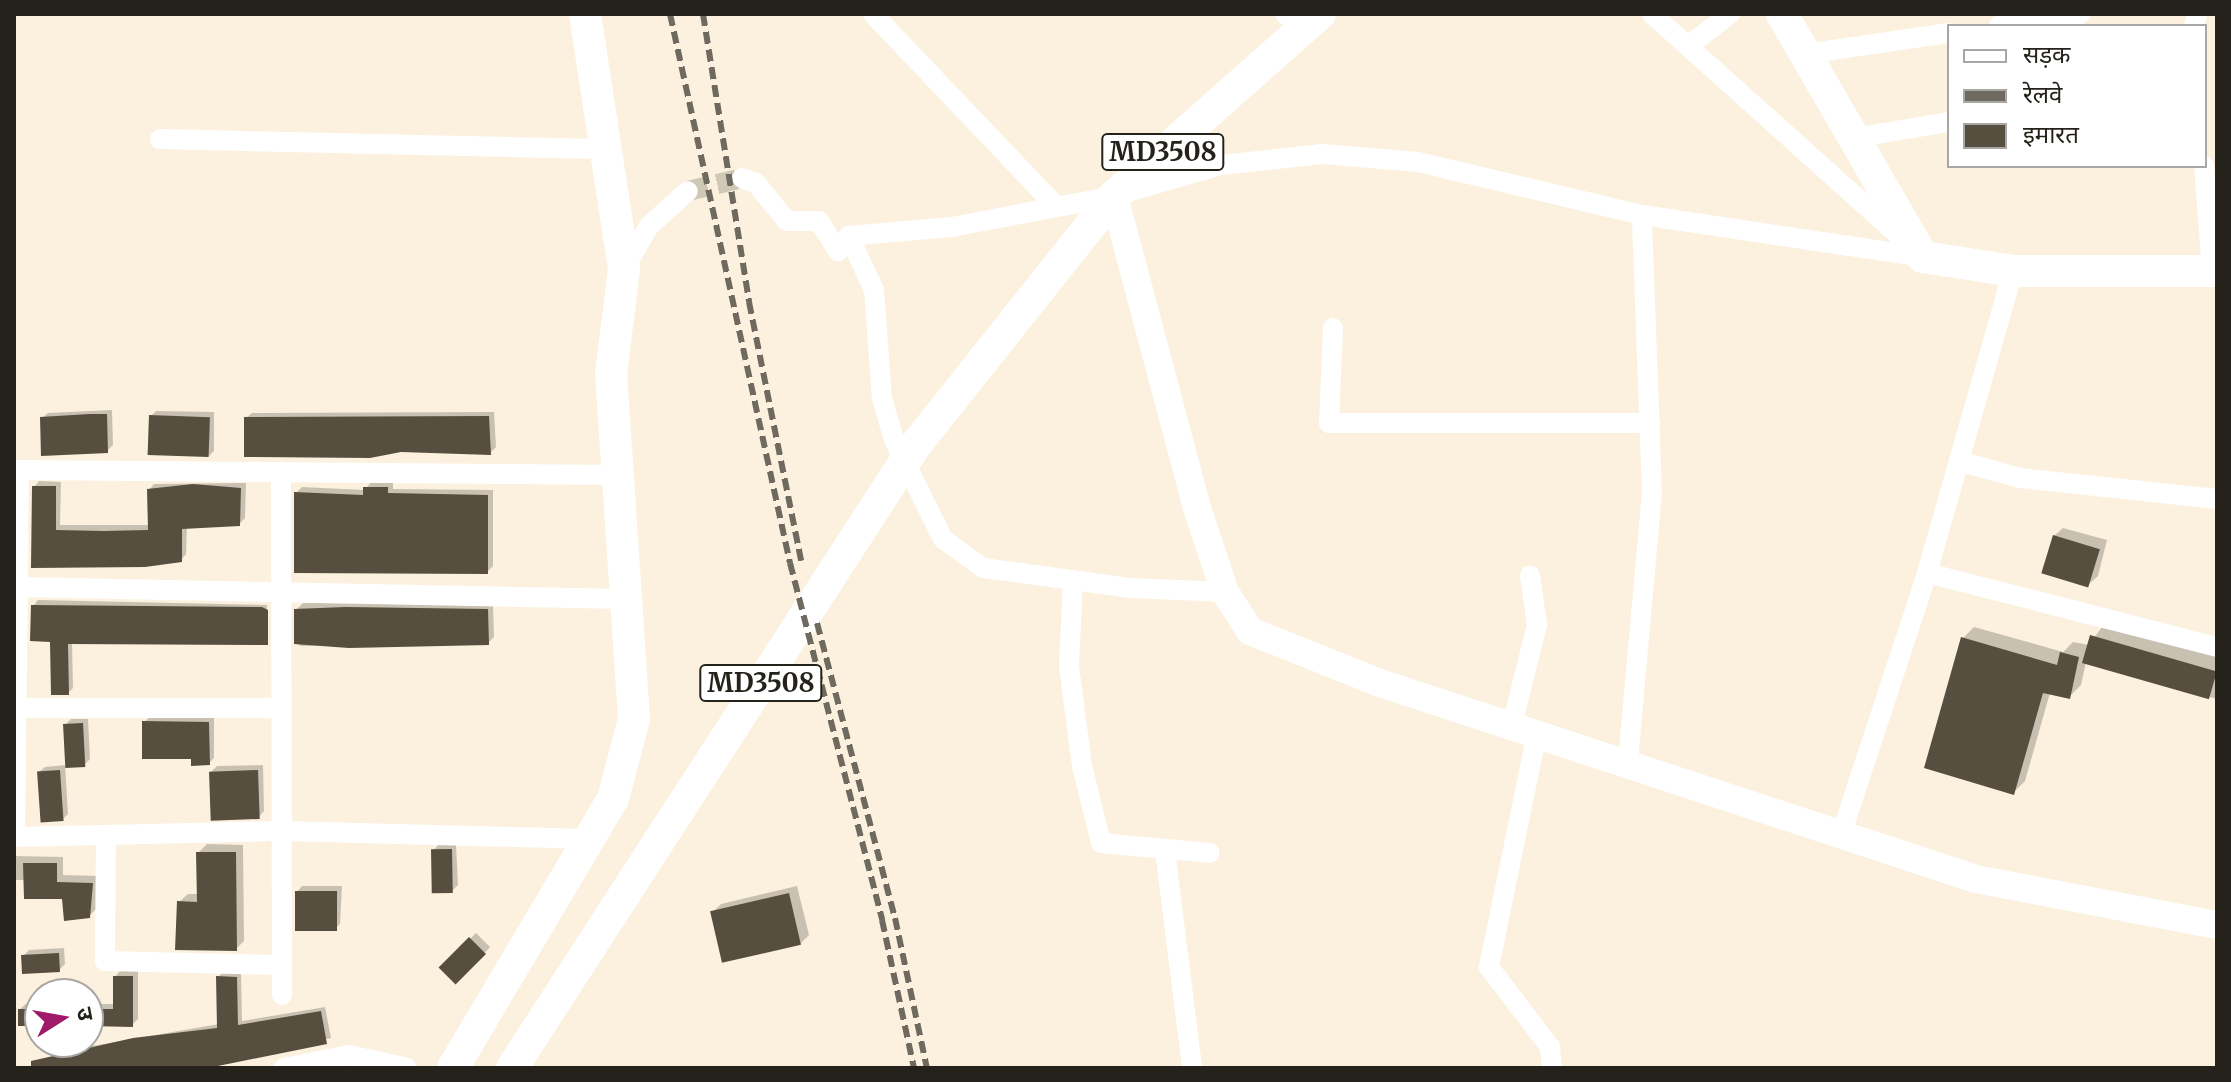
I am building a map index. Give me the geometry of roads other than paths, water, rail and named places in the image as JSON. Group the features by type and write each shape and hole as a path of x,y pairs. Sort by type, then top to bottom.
{"main road":[{"path":"453,1068 613,799 629,752 633,677 611,374 624,269 609,149 585,14"},
{"path":"1782,14 1923,257 2013,271 2214,271"},
{"name":"MD3508","path":"512,1068 915,446 1023,306 1114,196 1304,18"}],"street":[{"path":"873,14 1054,204"},
{"path":"1652,14 1923,257"},
{"path":"1688,46 1730,14"},
{"path":"2012,24 2080,14"},
{"path":"1805,54 1947,33"},
{"path":"1854,138 1947,122"},
{"path":"160,139 609,149"},
{"path":"742,178 756,183 787,221 819,221 833,248 838,251 849,236 952,227 1054,204 1114,196 1221,165 1322,154 1418,162 1642,215 1923,257"},
{"path":"2204,168 2214,271"},
{"path":"624,269 649,226 688,191"},
{"path":"1114,196 1197,508 1225,592 1250,631 1380,683 1628,761 1976,879 2217,925"},
{"path":"1628,761 1652,493 1642,215"},
{"path":"849,236 874,290 882,398 894,440 943,539 983,568 1073,580 1225,592"},
{"path":"1841,835 1927,573 2013,271"},
{"path":"1333,328 1329,423 1650,423"},
{"path":"1959,461 2020,478 2217,499"},
{"path":"589,839 284,831 15,837 19,470 616,475"},
{"path":"281,472 282,995"},
{"path":"1927,573 2217,647"},
{"path":"1530,575 1537,625 1489,967 1550,1047 1552,1068"},
{"path":"1073,580 1069,666 1082,766 1101,843 1210,853"},
{"path":"18,587 625,599"},
{"path":"17,708 282,708"},
{"path":"106,835 105,961 282,965"},
{"path":"1165,850 1192,1068"},
{"path":"284,1068 349,1055 407,1068"}],"tunnel":[{"path":"688,191 742,178"}],"railway":[{"path":"670,14 790,563 882,920 914,1068"},
{"path":"703,14 749,302 801,561"},
{"path":"817,623 895,918 927,1068"}]}
